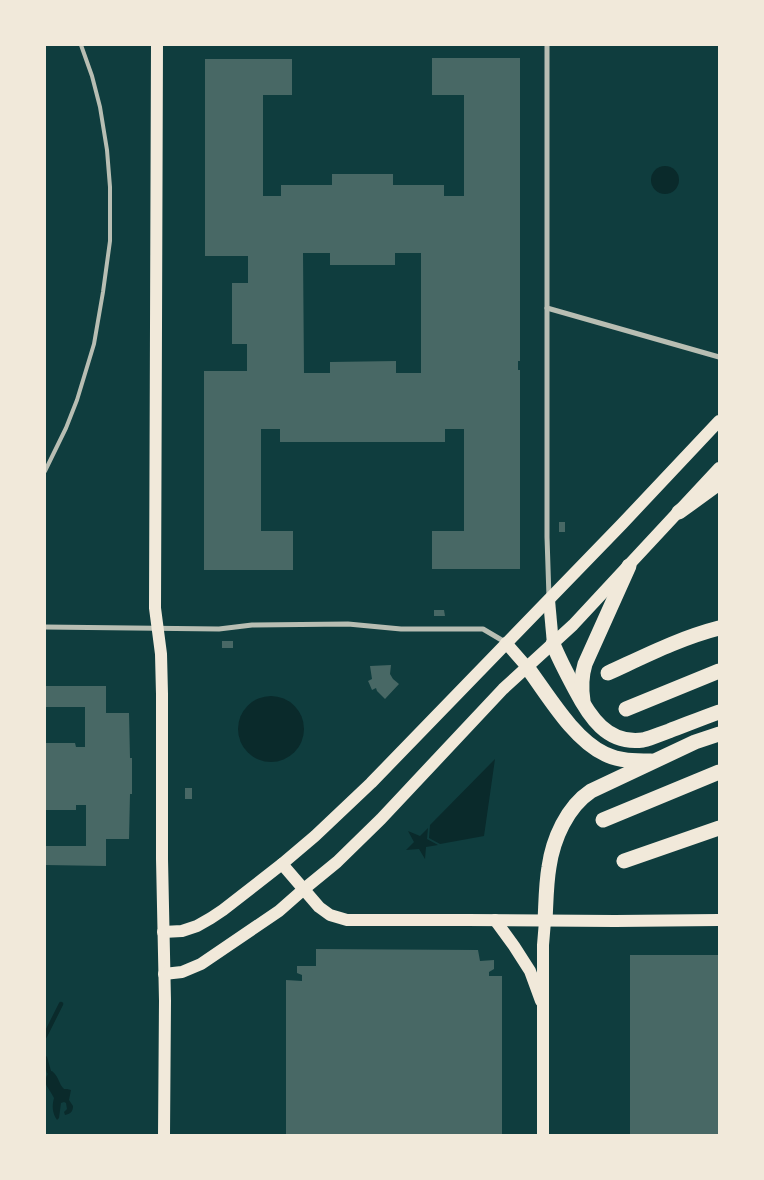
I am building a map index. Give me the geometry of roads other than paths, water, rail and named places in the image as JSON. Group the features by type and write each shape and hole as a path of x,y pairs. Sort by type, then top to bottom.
{"highway":[{"path":"679,512 719,483"},
{"path":"585,709 581,688 585,664 629,566"},
{"path":"608,673 663,648 719,628"},
{"path":"553,644 585,709 610,734 631,740 650,738 719,712"},
{"path":"527,667 568,723 587,743 605,754 616,758 654,760"},
{"path":"626,709 719,671"},
{"path":"545,921 549,865 552,850 568,814 585,795 654,760 719,734"},
{"path":"603,820 719,772"},
{"path":"624,861 719,828"}],"main road":[{"path":"157,45 155,608 161,654 162,694 164,1135"},
{"path":"163,932 182,931 197,926 211,918 282,864 315,836 371,782 549,600 719,421"},
{"path":"164,974 182,972 201,964 279,911 344,856 503,690 573,625 719,468"},
{"path":"549,600 553,644"},
{"path":"506,643 527,667"},
{"path":"282,864 319,907 330,915 347,920 719,920"},
{"path":"495,920 530,971 544,1008"},
{"path":"544,1135 545,921"}],"street":[{"path":"546,45 546,537 549,600"},
{"path":"547,308 719,357"},
{"path":"45,627 219,629 252,625 348,624 401,629 483,629 506,643"}],"lane":[{"path":"45,471 77,400 94,344 110,241 110,187 107,150 100,107 81,45"}],"water":[{"path":"665,166 675,170 679,180 675,190 665,194 655,190 651,180 655,170"},
{"path":"271,696 284,699 294,706 301,716 304,729 301,742 294,752 284,759 271,762 258,759 248,752 241,742 238,729 241,716 248,706 258,699"},
{"path":"495,759 484,836 440,844 429,838 430,825"},
{"path":"428,828 427,839 438,845 426,847 425,859 419,849 406,850 414,842 408,831 420,836"},
{"path":"52,1071 64,1089 71,1090 69,1100 73,1106 71,1112 65,1115 66,1103 61,1103 57,1120 53,1109 54,1098 46,1083 49,1072"}],"waterway":[{"path":"45,1036 61,1004"},
{"path":"45,1058 49,1072"}]}
